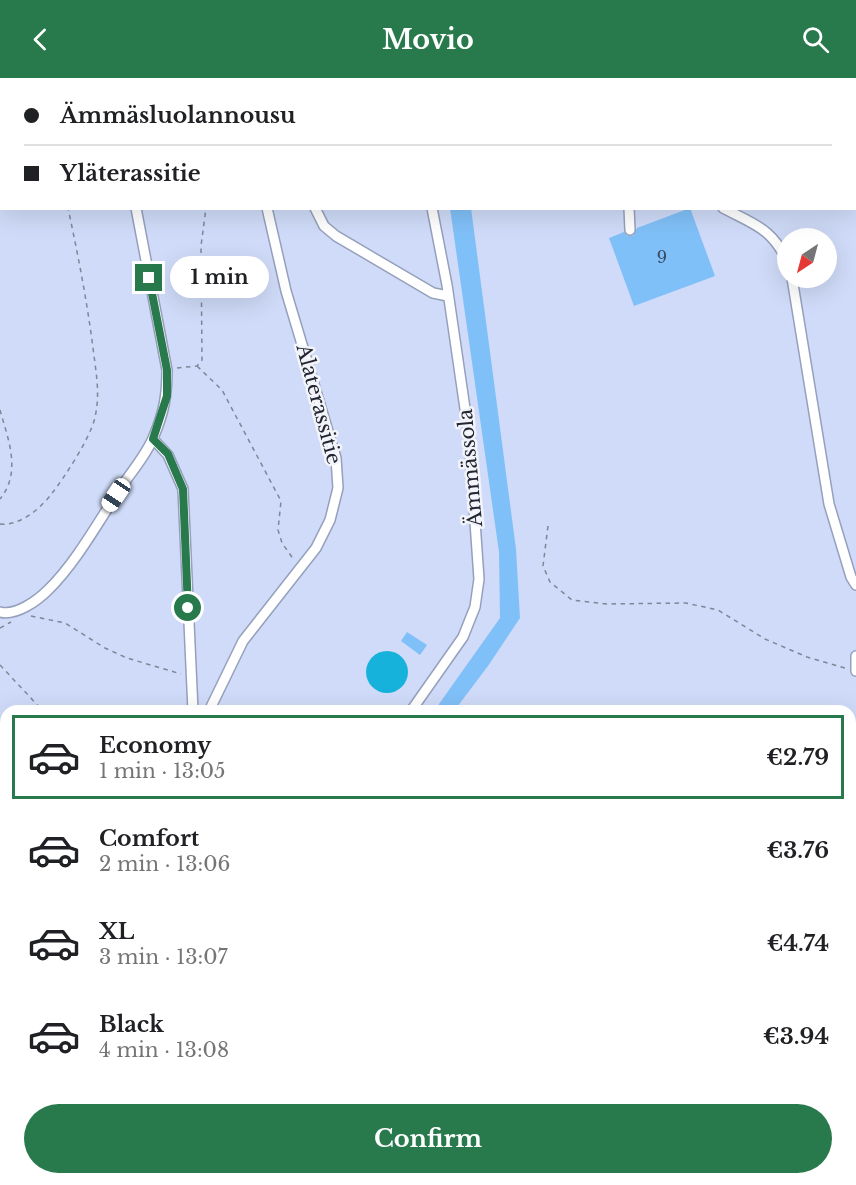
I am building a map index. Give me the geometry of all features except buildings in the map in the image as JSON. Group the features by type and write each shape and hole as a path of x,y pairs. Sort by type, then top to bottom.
{"street":[{"path":"0,612 16,610 48,591 66,570 153,439 167,396 167,370 136,210"},
{"name":"Alaterassitie","path":"212,705 243,641 316,548 330,520 338,488 336,458 286,291 267,210"},
{"path":"316,210 324,226 352,246 434,293 448,296"},
{"name":"Ämmässola","path":"415,705 463,637 475,606 479,579 469,436 432,210"},
{"path":"629,210 630,230"},
{"path":"727,210 764,230 777,243"},
{"path":"794,288 829,504 850,577 856,585"},
{"path":"153,439 168,454 183,489 193,705"},
{"path":"855,671 856,656"}],"path":[{"path":"0,524 6,525 23,518 36,510 50,496 66,474 93,423 99,394 88,312 68,210"},
{"path":"167,370 197,366 202,360 201,246 206,210"},
{"path":"197,366 222,390 281,501 278,530 282,543 301,568"},
{"path":"0,410 13,457 10,482 0,499"},
{"path":"548,526 543,566 550,582 572,600 606,604 686,603 718,610 765,639 807,657 855,671"},
{"path":"16,610 36,618 65,623 105,648 127,658 191,676"},
{"path":"0,665 37,705"}],"shaded area":[{"path":"0,210 856,210 856,705 0,705"}],"water":[{"path":"387,651 395,652 402,657 407,664 407,680 402,687 395,692 387,693 379,692 372,687 367,680 366,672 367,664 372,657 379,652"}],"route":[{"path":"149,278 167,370 167,396 153,439 168,454 183,489 188,608"}]}
